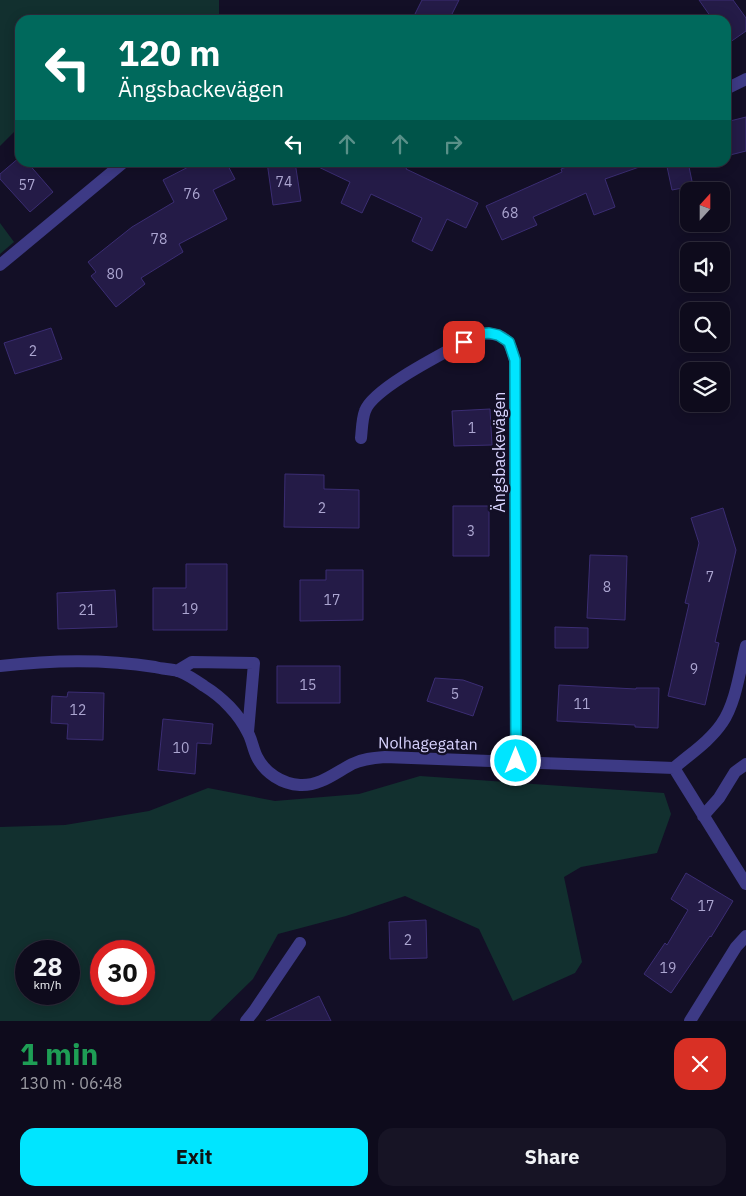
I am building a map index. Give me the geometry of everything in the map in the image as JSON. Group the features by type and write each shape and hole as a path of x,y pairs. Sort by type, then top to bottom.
{"street":[{"path":"731,86 746,78"},
{"path":"0,265 118,167"},
{"name":"Ängsbackevägen","path":"361,438 365,410 372,400 389,385 479,334 489,333 498,335 509,342 515,360 516,761"},
{"path":"746,646 731,707 723,722 712,735 674,768 746,884"},
{"name":"Nolhagegatan","path":"0,666 48,662 93,662 138,664 178,671 205,686 236,714 248,732 258,758 266,771 280,780 300,785 317,783 368,758 385,756 674,768"},
{"name":"Nolhagegatan","path":"178,671 192,662 254,663 248,732"},
{"path":"703,816 719,798 735,772 746,764"},
{"path":"690,1021 736,947 746,936"},
{"path":"246,1021 300,943"}],"green space":[{"path":"0,0 219,0 219,15 15,15 15,131 0,146"},
{"path":"0,223 14,242 0,254"},
{"path":"420,776 664,793 671,814 657,853 581,867 564,877 582,962 575,973 513,1001 479,929 405,896 346,916 278,934 253,979 210,1021 0,1021 0,827 65,825 149,811 208,788 275,801 359,794"}],"building":[{"path":"422,0 459,0 452,15 414,15"},
{"path":"699,0 733,0 746,18 746,31 731,42 731,15 710,15"},
{"path":"746,117 746,151 731,155 731,121"},
{"path":"15,161 15,167 31,167 53,192 30,212 0,179 0,174"},
{"path":"188,167 229,167 235,179 213,190 227,219 179,244 183,252 141,278 145,284 116,307 91,276 96,272 88,262 132,227 174,202 163,180"},
{"path":"268,167 296,167 301,201 273,205"},
{"path":"318,167 407,167 406,169 478,203 466,228 447,219 432,251 412,241 422,218 371,194 362,213 341,203 350,182"},
{"path":"566,167 639,167 605,179 615,207 594,215 586,193 533,217 537,225 502,240 486,206 562,172 561,169"},
{"path":"667,167 689,167 692,182 680,182 680,188 672,190"},
{"path":"51,328 62,359 15,374 4,343"},
{"path":"490,409 492,445 454,446 452,411"},
{"path":"285,474 324,475 324,489 359,490 359,528 284,527"},
{"path":"453,506 489,506 489,556 453,556"},
{"path":"723,508 736,550 715,642 719,643 705,705 668,696 689,604 685,603 699,543 691,518"},
{"path":"590,555 627,556 625,620 587,618"},
{"path":"186,564 227,564 227,630 153,630 153,588 186,588"},
{"path":"326,570 363,570 363,620 300,621 300,580 326,580"},
{"path":"115,590 117,627 58,629 57,593"},
{"path":"555,627 588,628 588,648 555,648"},
{"path":"277,666 340,666 340,703 277,703"},
{"path":"435,678 463,680 483,687 473,716 427,701"},
{"path":"559,685 636,689 659,688 658,728 557,721"},
{"path":"68,692 104,693 103,740 67,739 68,724 51,723 52,696 67,697"},
{"path":"163,719 213,724 211,744 197,743 195,774 158,770"},
{"path":"686,873 733,901 711,937 671,993 644,974 665,943 667,945 688,910 671,899"},
{"path":"426,920 427,958 390,959 389,922"},
{"path":"319,996 331,1021 266,1021"}],"route":[{"path":"464,342 479,334 489,333 498,335 509,342 515,360 516,761"}]}
